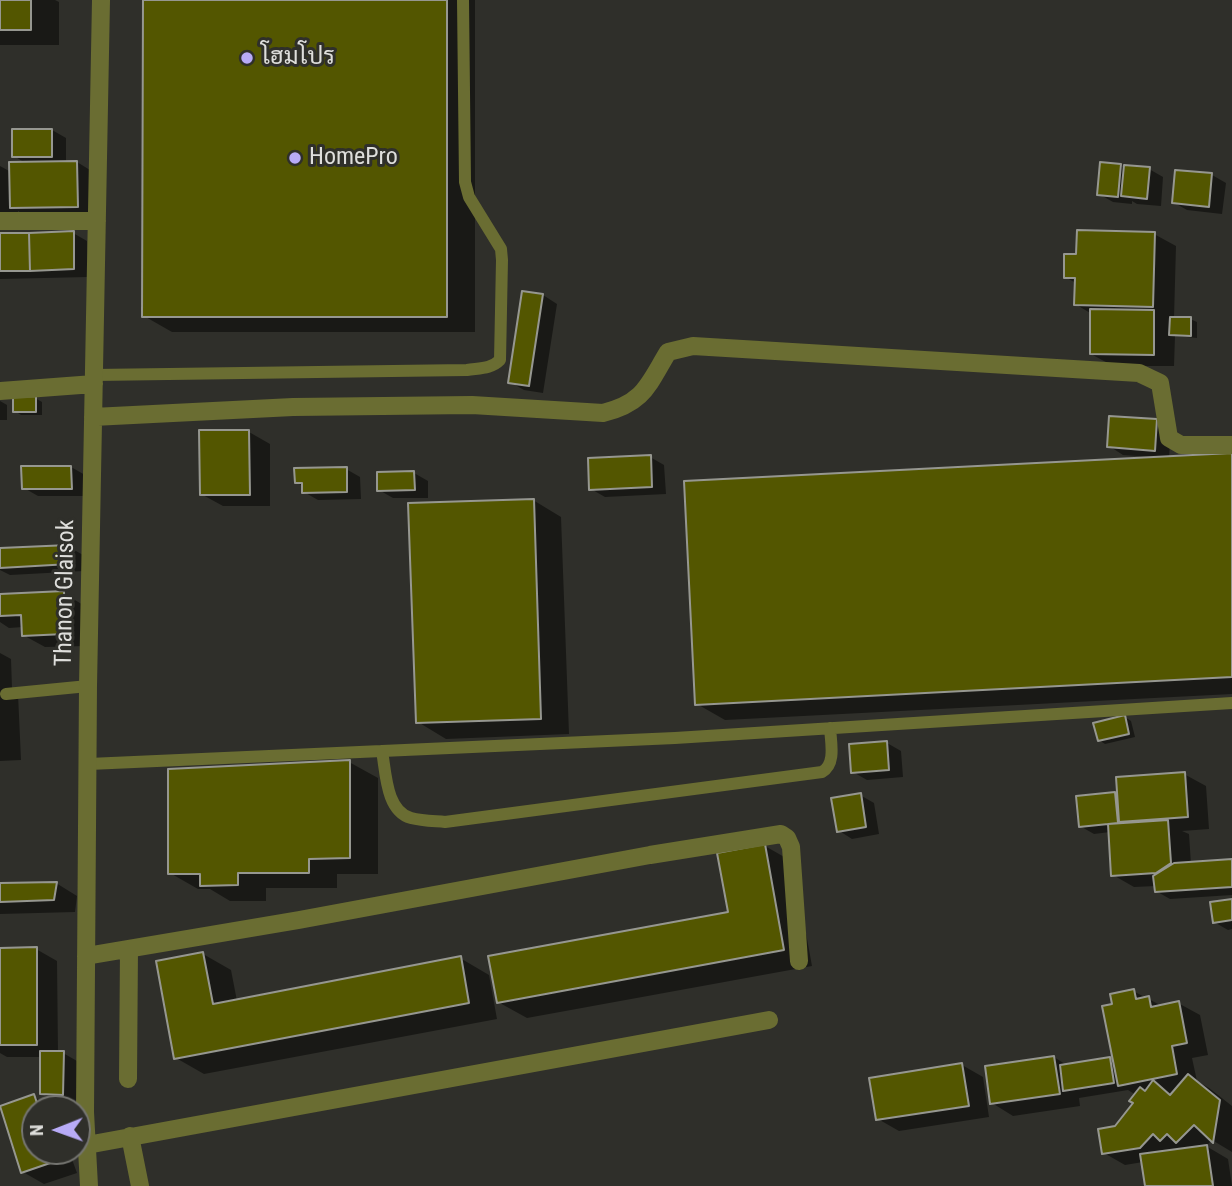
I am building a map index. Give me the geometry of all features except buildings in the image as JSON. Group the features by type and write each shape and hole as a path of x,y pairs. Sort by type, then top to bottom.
{"street":[{"name":"Thanon Glaisok","path":"85,1095 101,0"},
{"path":"0,221 97,221"},
{"path":"93,417 293,407 472,405 603,413 622,408 642,394 668,352 693,346 1139,373 1160,383 1169,438 1181,444 1232,445"},
{"path":"0,391 94,380"},
{"path":"86,956 780,834 787,838 791,847 799,961"},
{"path":"128,1079 129,949"},
{"path":"91,1144 769,1020"},
{"path":"130,1136 140,1186"},
{"name":"Thanon Glaisok","path":"88,1165 89,1186"}],"lane":[{"path":"94,380 467,370 496,365 500,360 502,260 501,249 469,197 465,182 463,0"},
{"path":"6,694 89,686"},
{"path":"89,764 675,738 1232,704"},
{"path":"382,751 392,803 400,813 411,818 445,822 822,772 827,769 831,760 830,728"}],"place":[{"name":"โฮมโปร","path":"247,58"},
{"name":"HomePro","path":"295,158"}]}
